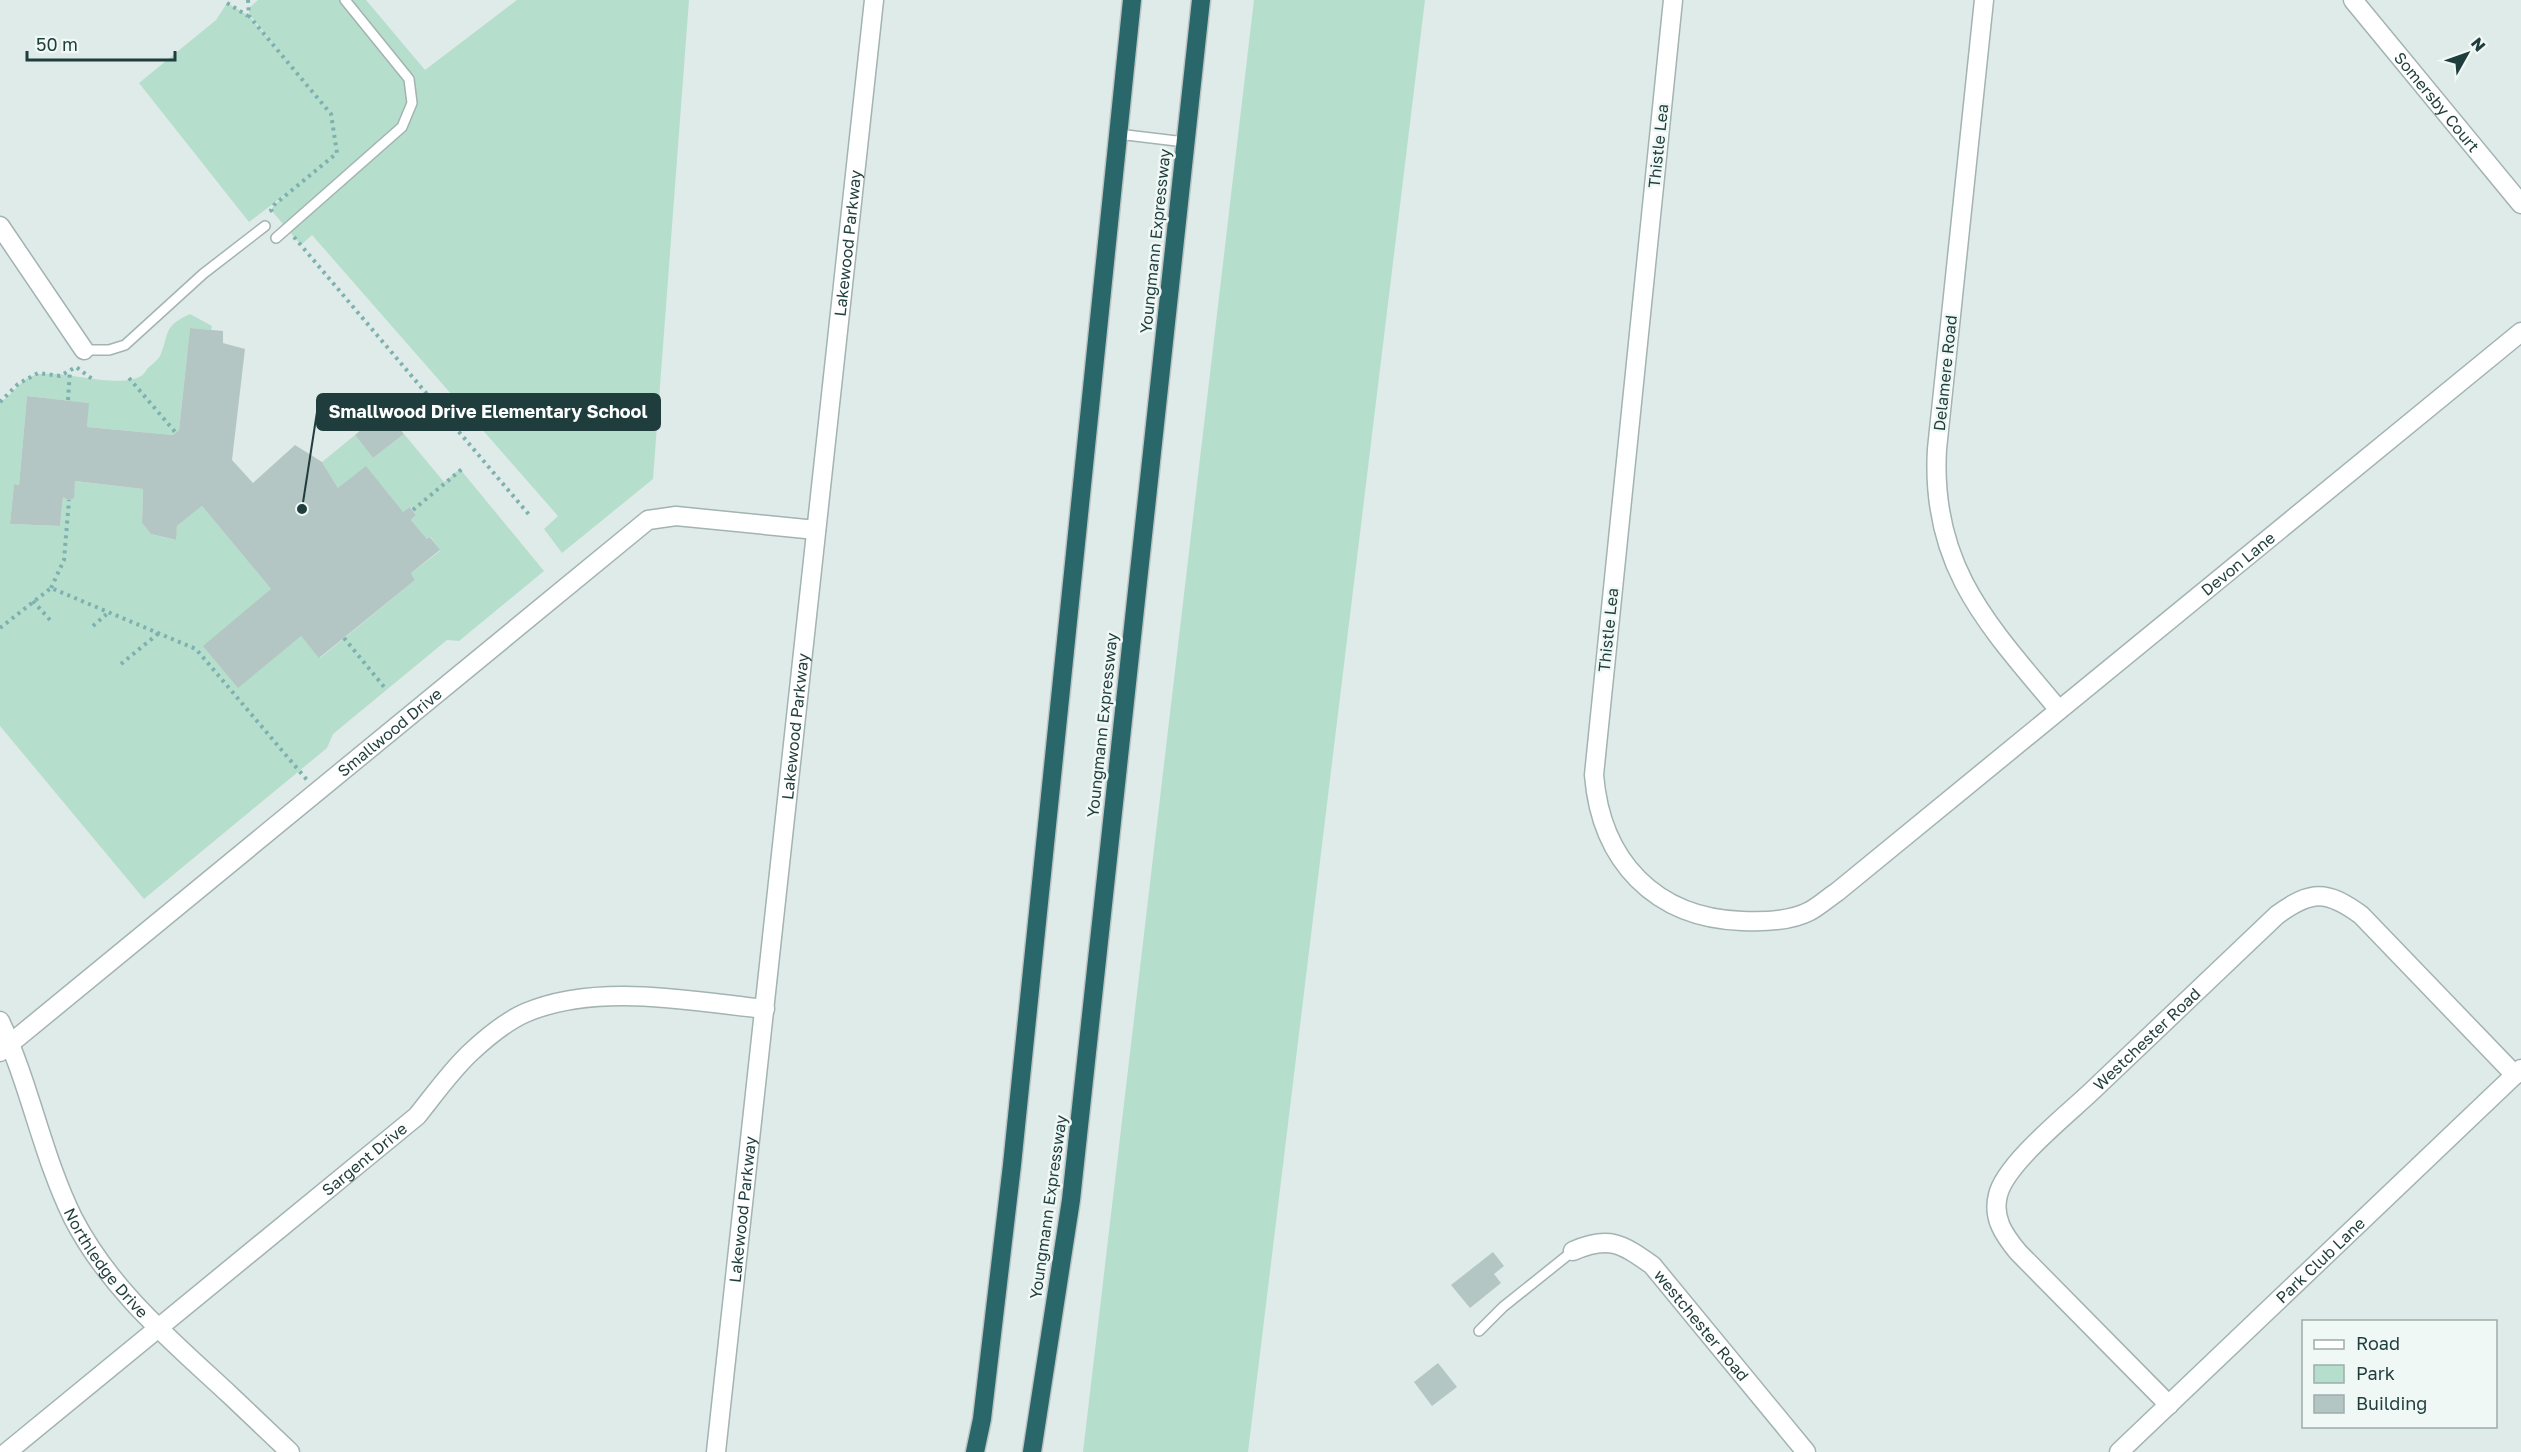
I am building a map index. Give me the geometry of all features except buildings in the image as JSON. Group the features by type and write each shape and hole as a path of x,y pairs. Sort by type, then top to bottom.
{"highway":[{"path":"975,1452 982,1419 1012,1165 1132,0"},
{"name":"Youngmann Expressway","path":"1032,1452 1071,1200 1201,0"}],"street":[{"name":"Lakewood Parkway","path":"716,1452 874,0"},
{"name":"Thistle Lea","path":"1673,0 1595,764 1596,800 1604,825 1615,850 1631,872 1649,890 1664,899 1698,915 1723,920 1754,921 1790,918 1809,912 1837,892 1956,795"},
{"name":"Delamere Road","path":"1984,0 1937,449 1938,506 1948,549 1965,588 1994,632 2059,710"},
{"name":"Somersby Court","path":"2353,0 2521,204"},
{"path":"0,226 84,350"},
{"name":"Devon Lane","path":"1956,795 2521,332"},
{"name":"Smallwood Drive","path":"5,1048 648,520 676,516 816,530"},
{"name":"Westchester Road","path":"2169,1405 2018,1252 1999,1222 1996,1207 1998,1193 2006,1176 2026,1154 2284,910 2304,898 2329,897 2344,903 2361,915 2518,1072"},
{"name":"Sargent Drive","path":"8,1452 417,1116 470,1053 523,1014 548,1004 581,998 618,996 765,1009"},
{"name":"Northledge Drive","path":"0,1021 5,1048 23,1076 51,1170 74,1219 92,1250 120,1288 158,1329 290,1452"},
{"name":"Park Club Lane","path":"2119,1452 2518,1072"},
{"name":"westchester Road","path":"1573,1251 1590,1244 1624,1245 1652,1264 1806,1452"}],"lane":[{"path":"276,238 402,127 412,103 409,78 345,0"},
{"path":"1118,135 1185,142"},
{"path":"84,350 109,350 125,345 203,274 265,226"},
{"path":"1479,1331 1503,1307 1573,1251"}],"path":[{"path":"248,0 249,16"},
{"path":"227,3 249,16 331,114 337,153 274,205 271,210 531,517"},
{"path":"0,402 18,384 38,373 60,376 76,367 95,381"},
{"path":"68,400 70,369"},
{"path":"129,378 176,433"},
{"path":"412,510 462,469"},
{"path":"0,628 51,588 64,560 69,500"},
{"path":"51,588 196,649 317,792"},
{"path":"33,601 50,620"},
{"path":"93,626 109,612"},
{"path":"121,664 159,633"},
{"path":"344,638 385,688"}],"green space":[{"path":"258,0 366,0 425,70 517,0 689,0 653,479 562,553 544,529 558,516 312,235 301,245 271,210 290,191 249,222 139,83 216,20 227,3 249,16 286,60 249,14 249,8"},
{"path":"1254,0 1425,0 1248,1452 1083,1452"},
{"path":"190,314 212,326 211,330 190,328 179,430 173,435 87,427 88,403 27,396 19,485 14,484 10,524 60,526 63,497 73,498 75,481 143,489 142,523 151,534 175,540 177,526 202,506 271,589 301,636 320,658 415,580 411,573 440,551 431,537 427,539 411,520 416,515 411,507 403,512 338,488 322,462 355,435 373,458 404,434 444,482 460,469 544,571 459,641 447,640 333,734 327,748 144,899 0,726 0,402 34,375 52,374 120,381 141,376 160,356 171,327"}],"place":[{"name":"Smallwood Drive Elementary School","path":"302,509"}]}
